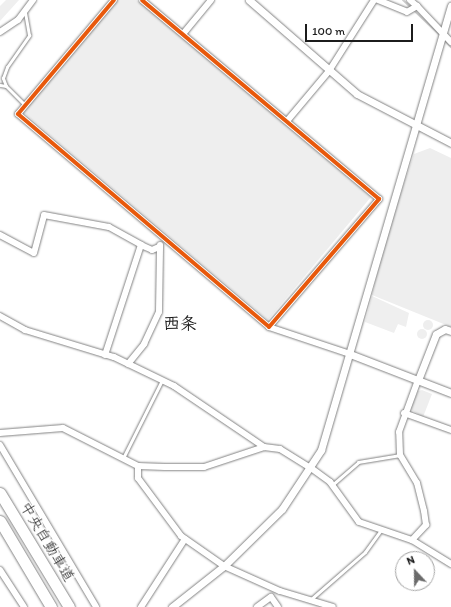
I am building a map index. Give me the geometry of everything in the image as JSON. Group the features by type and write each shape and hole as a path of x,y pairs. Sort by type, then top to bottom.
{"highway":[{"name":"中央自動車道","path":"0,493 69,607"},
{"name":"中央自動車道","path":"0,521 51,607"}],"street":[{"path":"0,32 24,13 33,0"},
{"path":"114,0 18,114 269,327 350,354 451,393"},
{"path":"142,0 379,199 269,327"},
{"path":"182,34 211,0"},
{"path":"248,0 329,71 374,106 451,144"},
{"path":"287,121 329,71 374,0"},
{"path":"378,0 407,12 417,6"},
{"path":"410,0 451,42"},
{"path":"172,607 224,566 282,509 311,468 329,429 377,251 451,6"},
{"path":"0,236 34,253 44,215 109,227 141,246 152,250 158,247 164,239"},
{"path":"105,355 141,246"},
{"path":"128,364 144,344 159,312 158,247"},
{"path":"0,316 26,330 105,355 162,380 264,447"},
{"path":"412,540 426,525 424,511 416,483 400,455 399,432 404,413 436,334 444,329 451,331"},
{"path":"404,413 451,430"},
{"path":"0,432 63,428 138,466 204,467 264,447 280,449 311,468 332,485 359,522 380,531 412,540 451,564"},
{"path":"0,445 96,607"},
{"path":"138,466 138,478 185,539 224,566 310,600 333,607"},
{"path":"141,607 185,539"},
{"path":"0,570 24,607"},
{"path":"257,607 271,597 278,607"}],"lane":[{"path":"24,13 29,35 7,67 3,78 6,86 25,106"},
{"path":"0,85 6,86"},
{"path":"123,458 162,380"},
{"path":"332,485 358,462 400,455"},
{"path":"310,600 365,552 380,531"}],"shaded area":[{"path":"6,0 19,0 0,21 0,6"},
{"path":"116,0 137,0 371,197 268,320 23,112"},
{"path":"430,148 451,158 451,327 372,295 387,233 414,154"},
{"path":"372,296 409,313 406,327 398,324 394,333 365,322"},
{"path":"428,320 433,325 428,330 423,325"},
{"path":"420,329 424,329 426,330 426,338 420,339 417,336 417,332"},
{"path":"422,390 432,394 423,417 410,409 418,391"}],"waterway":[{"path":"403,0 440,35"},
{"path":"444,39 451,47"}],"cycle path":[{"path":"114,0 18,114 269,327 379,199 142,0"}],"district":[{"name":"西条","path":"180,324"}]}
